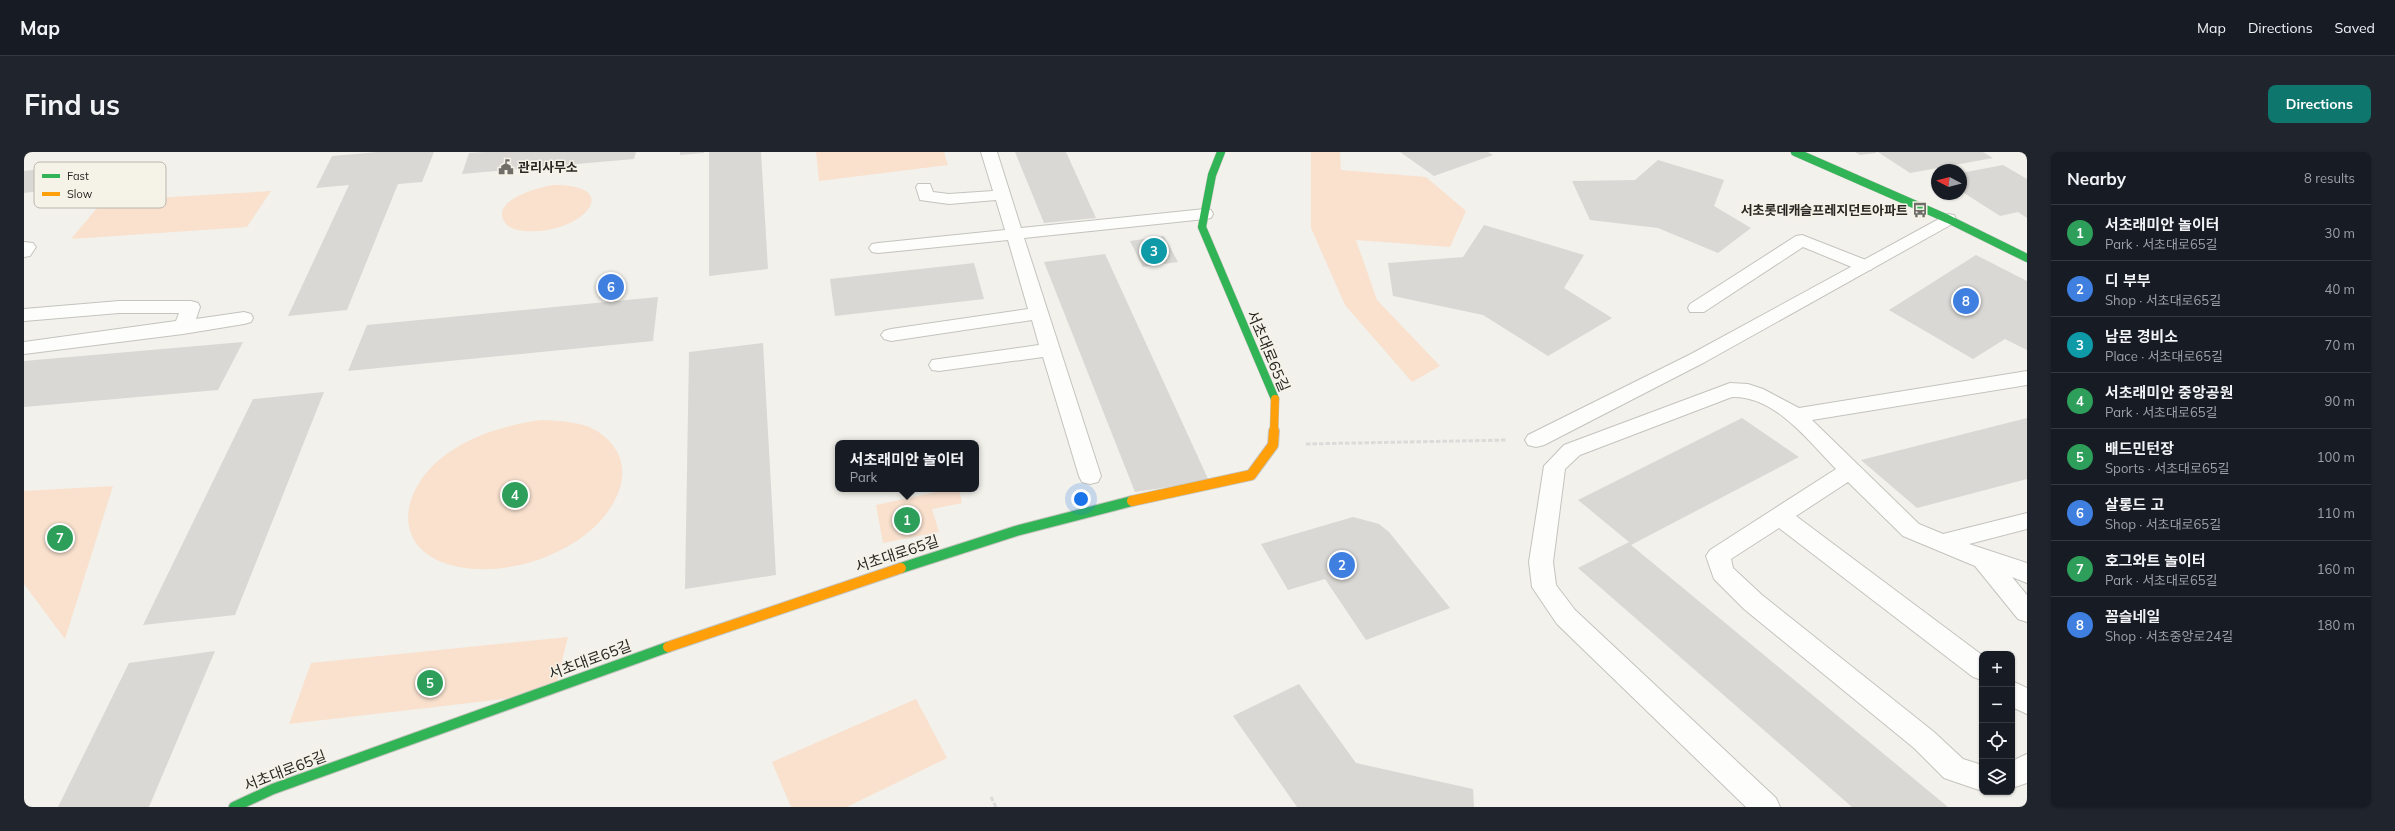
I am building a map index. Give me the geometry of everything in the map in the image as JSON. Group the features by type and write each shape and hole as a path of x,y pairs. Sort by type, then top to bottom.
{"street":[{"path":"989,152 1013,235 1090,476"},
{"name":"서초대로65길","path":"234,807 273,789 714,630 968,545 1090,510 1251,475 1272,445 1275,398 1202,227 1212,175 1221,152"},
{"path":"1796,152 1948,220 2027,258"},
{"path":"924,187 926,196 949,199 1001,195"},
{"path":"878,248 1205,214"},
{"path":"1536,440 1698,358 1948,220"},
{"path":"1697,308 1802,240 1865,266"},
{"path":"24,315 119,307 191,307 183,328"},
{"path":"891,335 1038,313"},
{"path":"24,348 183,328 244,318"},
{"path":"939,365 1050,350"},
{"path":"1795,416 2027,378"},
{"path":"1766,807 1566,617 1544,587 1541,562 1556,466 1572,450 1730,390 1738,389 1764,396 1781,405 1795,416 1911,530 1982,560 2022,571 2027,574"},
{"path":"1850,470 1718,556 1722,572 1753,602 1924,740 1954,769 1979,777"},
{"path":"1780,516 1979,667"},
{"path":"1940,543 2027,522"},
{"path":"1982,560 2027,612"},
{"path":"2015,694 2027,703"},
{"path":"2015,774 2027,766"}],"path":[{"path":"1272,445 1536,440"},
{"path":"991,797 996,807"}],"shaded area":[{"path":"816,152 944,152 948,165 819,181"},
{"path":"1311,152 1340,152 1341,170 1426,177 1466,211 1450,247 1356,240 1377,300 1440,366 1412,382 1345,305 1311,228"},
{"path":"552,185 575,187 588,192 592,200 588,210 564,226 545,230 525,231 513,229 505,223 502,213 510,201 528,192"},
{"path":"271,191 247,227 71,239 97,208 166,208 166,197"},
{"path":"541,420 570,422 591,428 611,443 619,456 622,470 621,484 616,498 608,511 597,524 585,535 557,552 525,564 508,567 475,569 459,567 436,560 420,548 411,534 408,518 411,501 419,484 431,467 448,453 481,435 517,424"},
{"path":"113,486 65,639 24,584 24,491"},
{"path":"936,492 960,492 962,503 932,509 939,532 883,543 876,505"},
{"path":"568,637 554,693 289,724 311,663"},
{"path":"916,699 947,758 847,807 791,807 772,762"}],"building":[{"path":"378,152 434,152 422,182 398,184 347,310 288,316 349,185 316,188 332,156"},
{"name":"관리사무소","path":"636,152 634,159 462,174 469,153"},
{"path":"680,152 704,152 704,153 680,155"},
{"path":"709,152 761,152 768,269 709,276"},
{"path":"1015,152 1066,152 1096,218 1044,223"},
{"path":"1400,152 1488,152 1493,155 1434,176"},
{"path":"1855,152 1876,152 1876,153 1860,155"},
{"path":"1878,152 1983,152 1993,158 1960,164 1931,164 1931,169 1910,173"},
{"path":"1658,160 1724,180 1714,206 1751,228 1718,253 1658,228 1590,220 1572,181 1635,180"},
{"path":"2003,165 2027,179 2027,218 2018,212 2000,216 1967,195 1967,172"},
{"path":"34,170 34,192 24,193 24,171"},
{"path":"1484,225 1584,255 1564,288 1612,318 1548,356 1483,315 1393,296 1388,263 1463,257"},
{"path":"1164,236 1178,262 1143,267 1130,241"},
{"path":"1105,254 1209,481 1135,492 1044,262"},
{"path":"1976,255 2027,281 2027,350 2005,339 1973,359 1889,310"},
{"path":"974,263 984,299 835,316 830,279"},
{"path":"658,297 653,341 348,371 367,325"},
{"path":"243,342 218,390 24,407 24,361"},
{"path":"763,343 776,575 685,589 689,352"},
{"path":"324,392 235,615 143,625 253,399"},
{"path":"1742,418 1799,457 1631,545 1948,807 1852,807 1578,568 1629,542 1578,500"},
{"path":"2027,418 2027,479 1917,508 1861,460"},
{"path":"1353,517 1379,524 1389,532 1450,608 1366,640 1325,579 1288,590 1261,544"},
{"path":"215,651 149,807 58,807 129,663"},
{"path":"1299,684 1356,763 1473,789 1474,807 1297,807 1233,716"}],"traffic: fast":[{"path":"1221,152 1212,175 1202,227 1275,399"},
{"path":"1795,152 1948,219 2027,258"},
{"path":"901,568 1016,531 1132,501"},
{"path":"234,807 273,789 668,647"}],"traffic: slow":[{"path":"1132,501 1251,475 1273,445 1275,399"},
{"path":"668,647 901,568"}],"place":[{"name":"관리사무소","path":"506,167"},
{"name":"서초롯데캐슬프레지던트아파트","path":"1920,210"},
{"name":"남문 경비소","path":"1154,251"},
{"name":"살롱드 고","path":"611,287"},
{"name":"꼼슬네일","path":"1966,301"},
{"name":"서초래미안 중앙공원","path":"515,495"},
{"name":"서초래미안 놀이터","path":"907,520"},
{"name":"호그와트 놀이터","path":"60,538"},
{"name":"디 부부","path":"1342,565"},
{"name":"배드민턴장","path":"430,683"}]}
